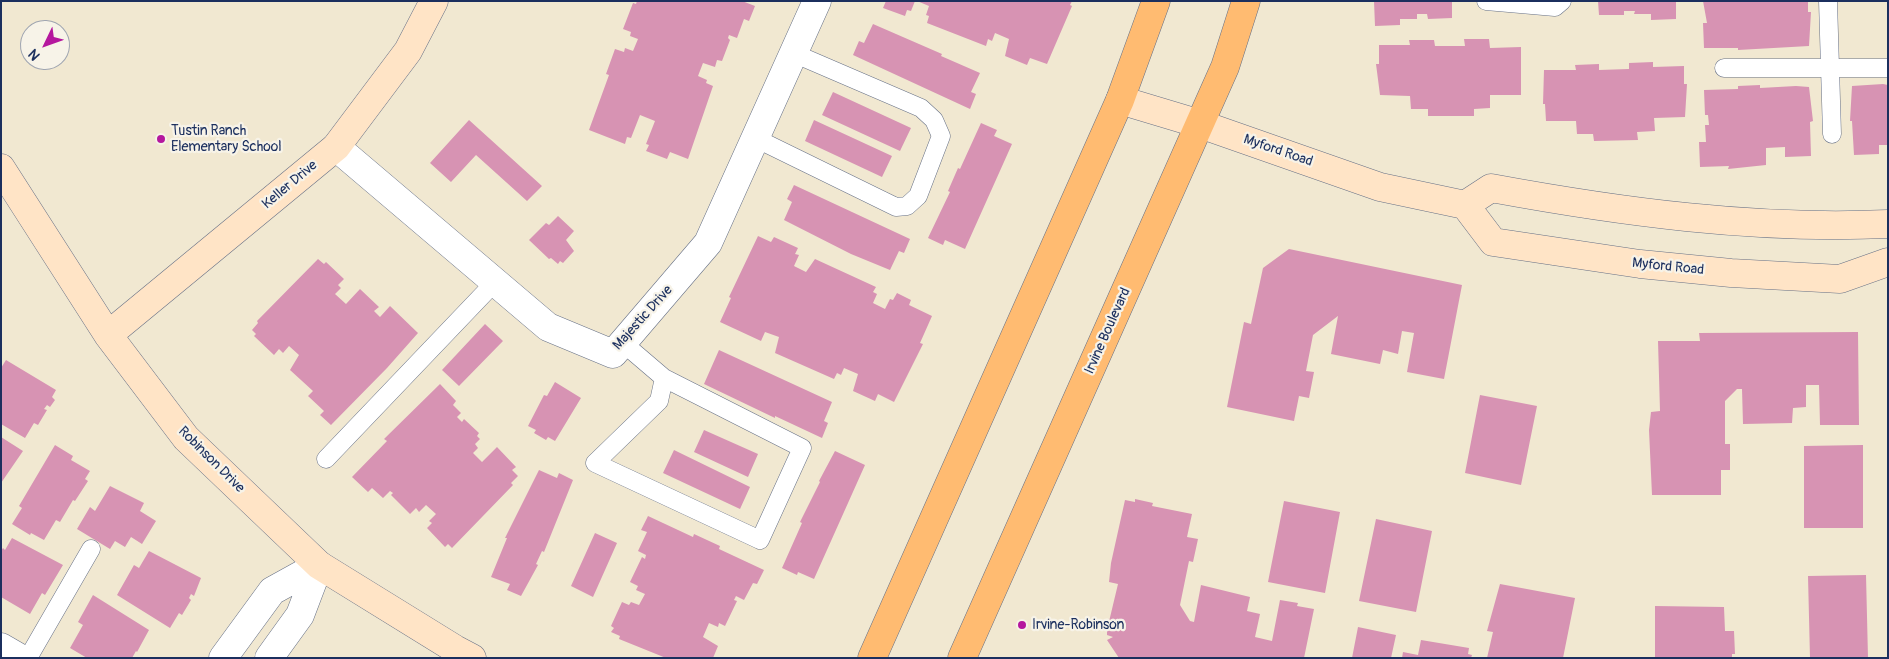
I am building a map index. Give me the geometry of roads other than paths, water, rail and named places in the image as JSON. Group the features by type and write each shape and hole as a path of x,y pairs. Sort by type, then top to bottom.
{"main road":[{"path":"872,658 1120,100 1156,1"},
{"name":"Irvine Boulevard","path":"962,658 1225,67 1246,1"}],"street":[{"name":"Keller Drive","path":"108,335 336,147 408,52 431,3"},
{"name":"Majestic Drive","path":"336,147 548,327 613,354 708,243 793,53 810,3"},
{"name":"Myford Road","path":"1120,100 1200,124 1380,187 1465,205 1493,242 1640,264 1731,273 1840,278 1888,262"},
{"name":"Robinson Drive","path":"1,168 108,335 186,438 319,565 472,658"},
{"path":"1465,205 1491,188 1559,200 1717,220 1811,225 1888,224"},
{"path":"223,658 272,591 319,565"},
{"path":"269,658 300,615 319,565"},
{"path":"1,647 20,658"}],"lane":[{"path":"1486,1 1555,7 1562,1"},
{"path":"1828,1 1832,134"},
{"path":"755,138 896,208 907,206 918,196 941,136 934,120 921,108 793,53"},
{"path":"1724,68 1888,68"},
{"path":"326,459 494,282"},
{"path":"623,343 664,378 802,448 760,540 595,463 659,401 664,378"},
{"path":"28,658 91,549"}],"place":[{"name":"Tustin Ranch Elementary School","path":"161,139"},
{"name":"Irvine-Robinson","path":"1022,625"}]}
